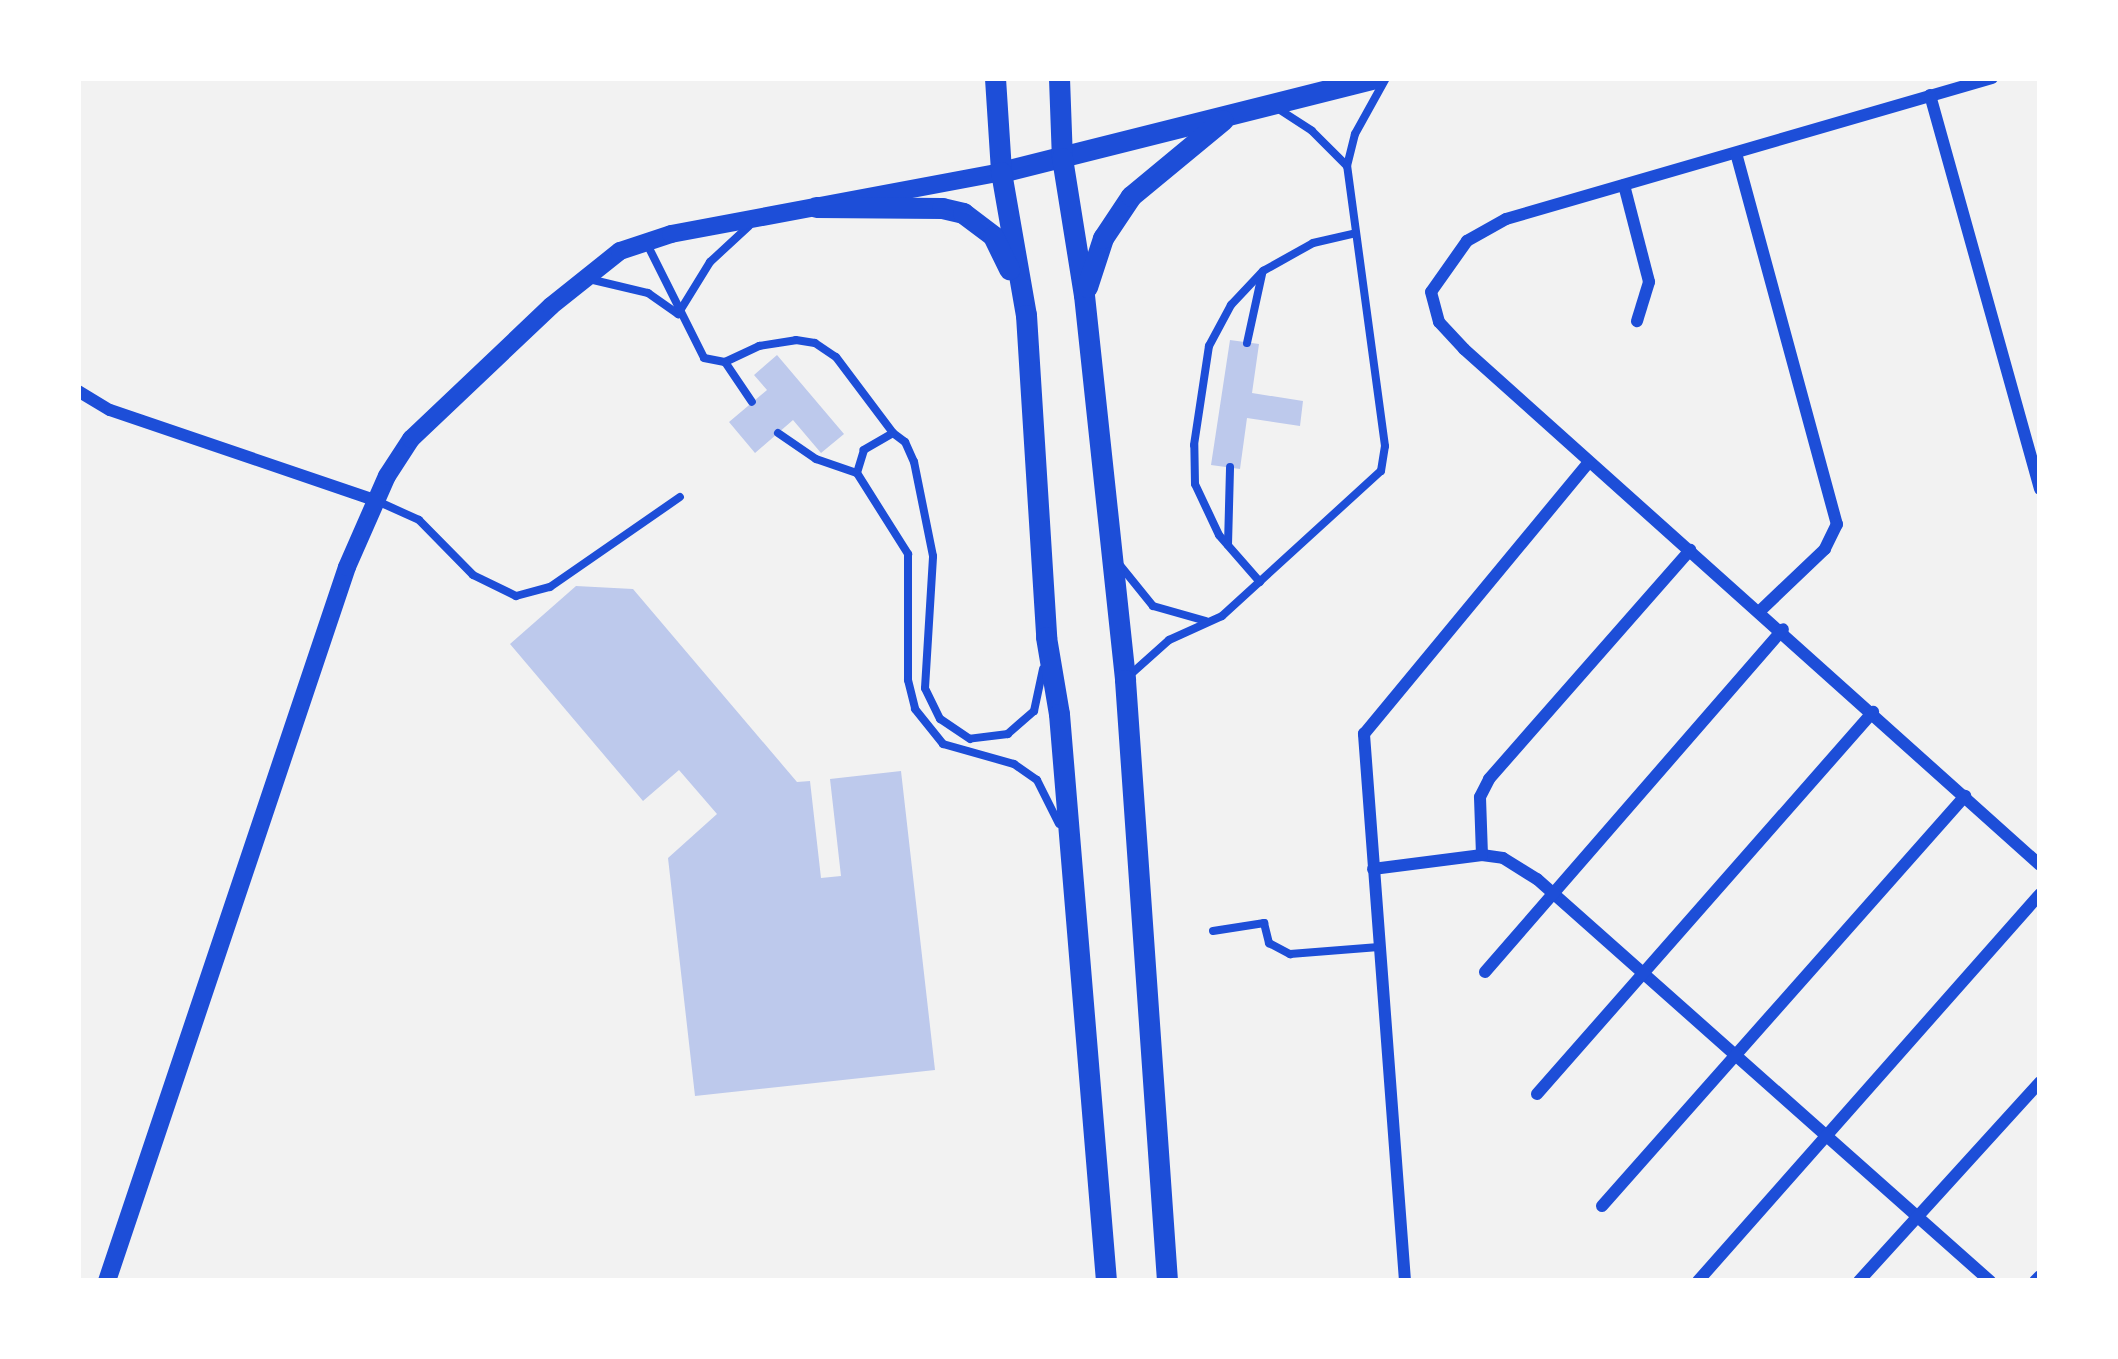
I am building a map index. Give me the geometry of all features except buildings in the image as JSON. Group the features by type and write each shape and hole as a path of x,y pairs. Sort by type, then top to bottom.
{"main road":[{"path":"994,78 1001,172 1026,314 1046,638 1072,871 1106,1281"},
{"path":"1059,78 1063,158 1084,295 1125,680 1167,1281"},
{"path":"1001,172 1376,78"},
{"path":"1084,295 1119,211 1155,173 1223,120"},
{"path":"815,207 942,208 963,213 993,236 1026,314"}],"street":[{"path":"1992,78 1482,229 1450,260 1431,292 1439,322 1588,463 1783,629 2040,865"},
{"path":"1930,95 2040,489"},
{"path":"1736,153 1837,524 1825,549 1760,611"},
{"path":"107,1281 347,566 375,500 400,454 424,424 604,260 646,241 1001,172"},
{"path":"1624,185 1648,282 1637,321"},
{"path":"78,391 110,410 375,500"},
{"path":"1406,1281 1364,730 1588,463"},
{"path":"1482,855 1480,797 1489,778 1690,550"},
{"path":"1485,972 1783,629"},
{"path":"1537,1094 1873,712"},
{"path":"1602,1206 1965,796"},
{"path":"1373,869 1482,855 1520,867 1990,1281"},
{"path":"1698,1281 2040,894"},
{"path":"1859,1281 2040,1082"}],"lane":[{"path":"1125,680 1158,647 1216,620 1367,487 1384,464 1347,166 1355,134 1386,78"},
{"path":"1272,106 1312,131 1347,166"},
{"path":"678,314 710,262 762,216"},
{"path":"1261,582 1228,546 1200,502 1194,445 1204,365 1215,331 1263,271 1312,243 1356,233"},
{"path":"646,241 700,353 725,362 752,402"},
{"path":"1247,343 1263,271"},
{"path":"581,279 648,293 678,314"},
{"path":"725,362 759,346 796,340 814,343 836,357 912,456 932,536 925,677 935,712 970,740 1008,734 1026,720 1039,698 1046,638"},
{"path":"778,433 816,459 857,473 906,545 910,569 908,680 921,720 953,749 1013,764 1036,780 1054,808 1072,871"},
{"path":"857,473 864,450 893,433"},
{"path":"1228,546 1230,467"},
{"path":"375,500 419,520 473,575 516,596 550,587 680,497"},
{"path":"1113,552 1132,585 1153,606 1172,615 1216,620"},
{"path":"1213,931 1264,923 1269,944 1290,954 1379,947"}]}
